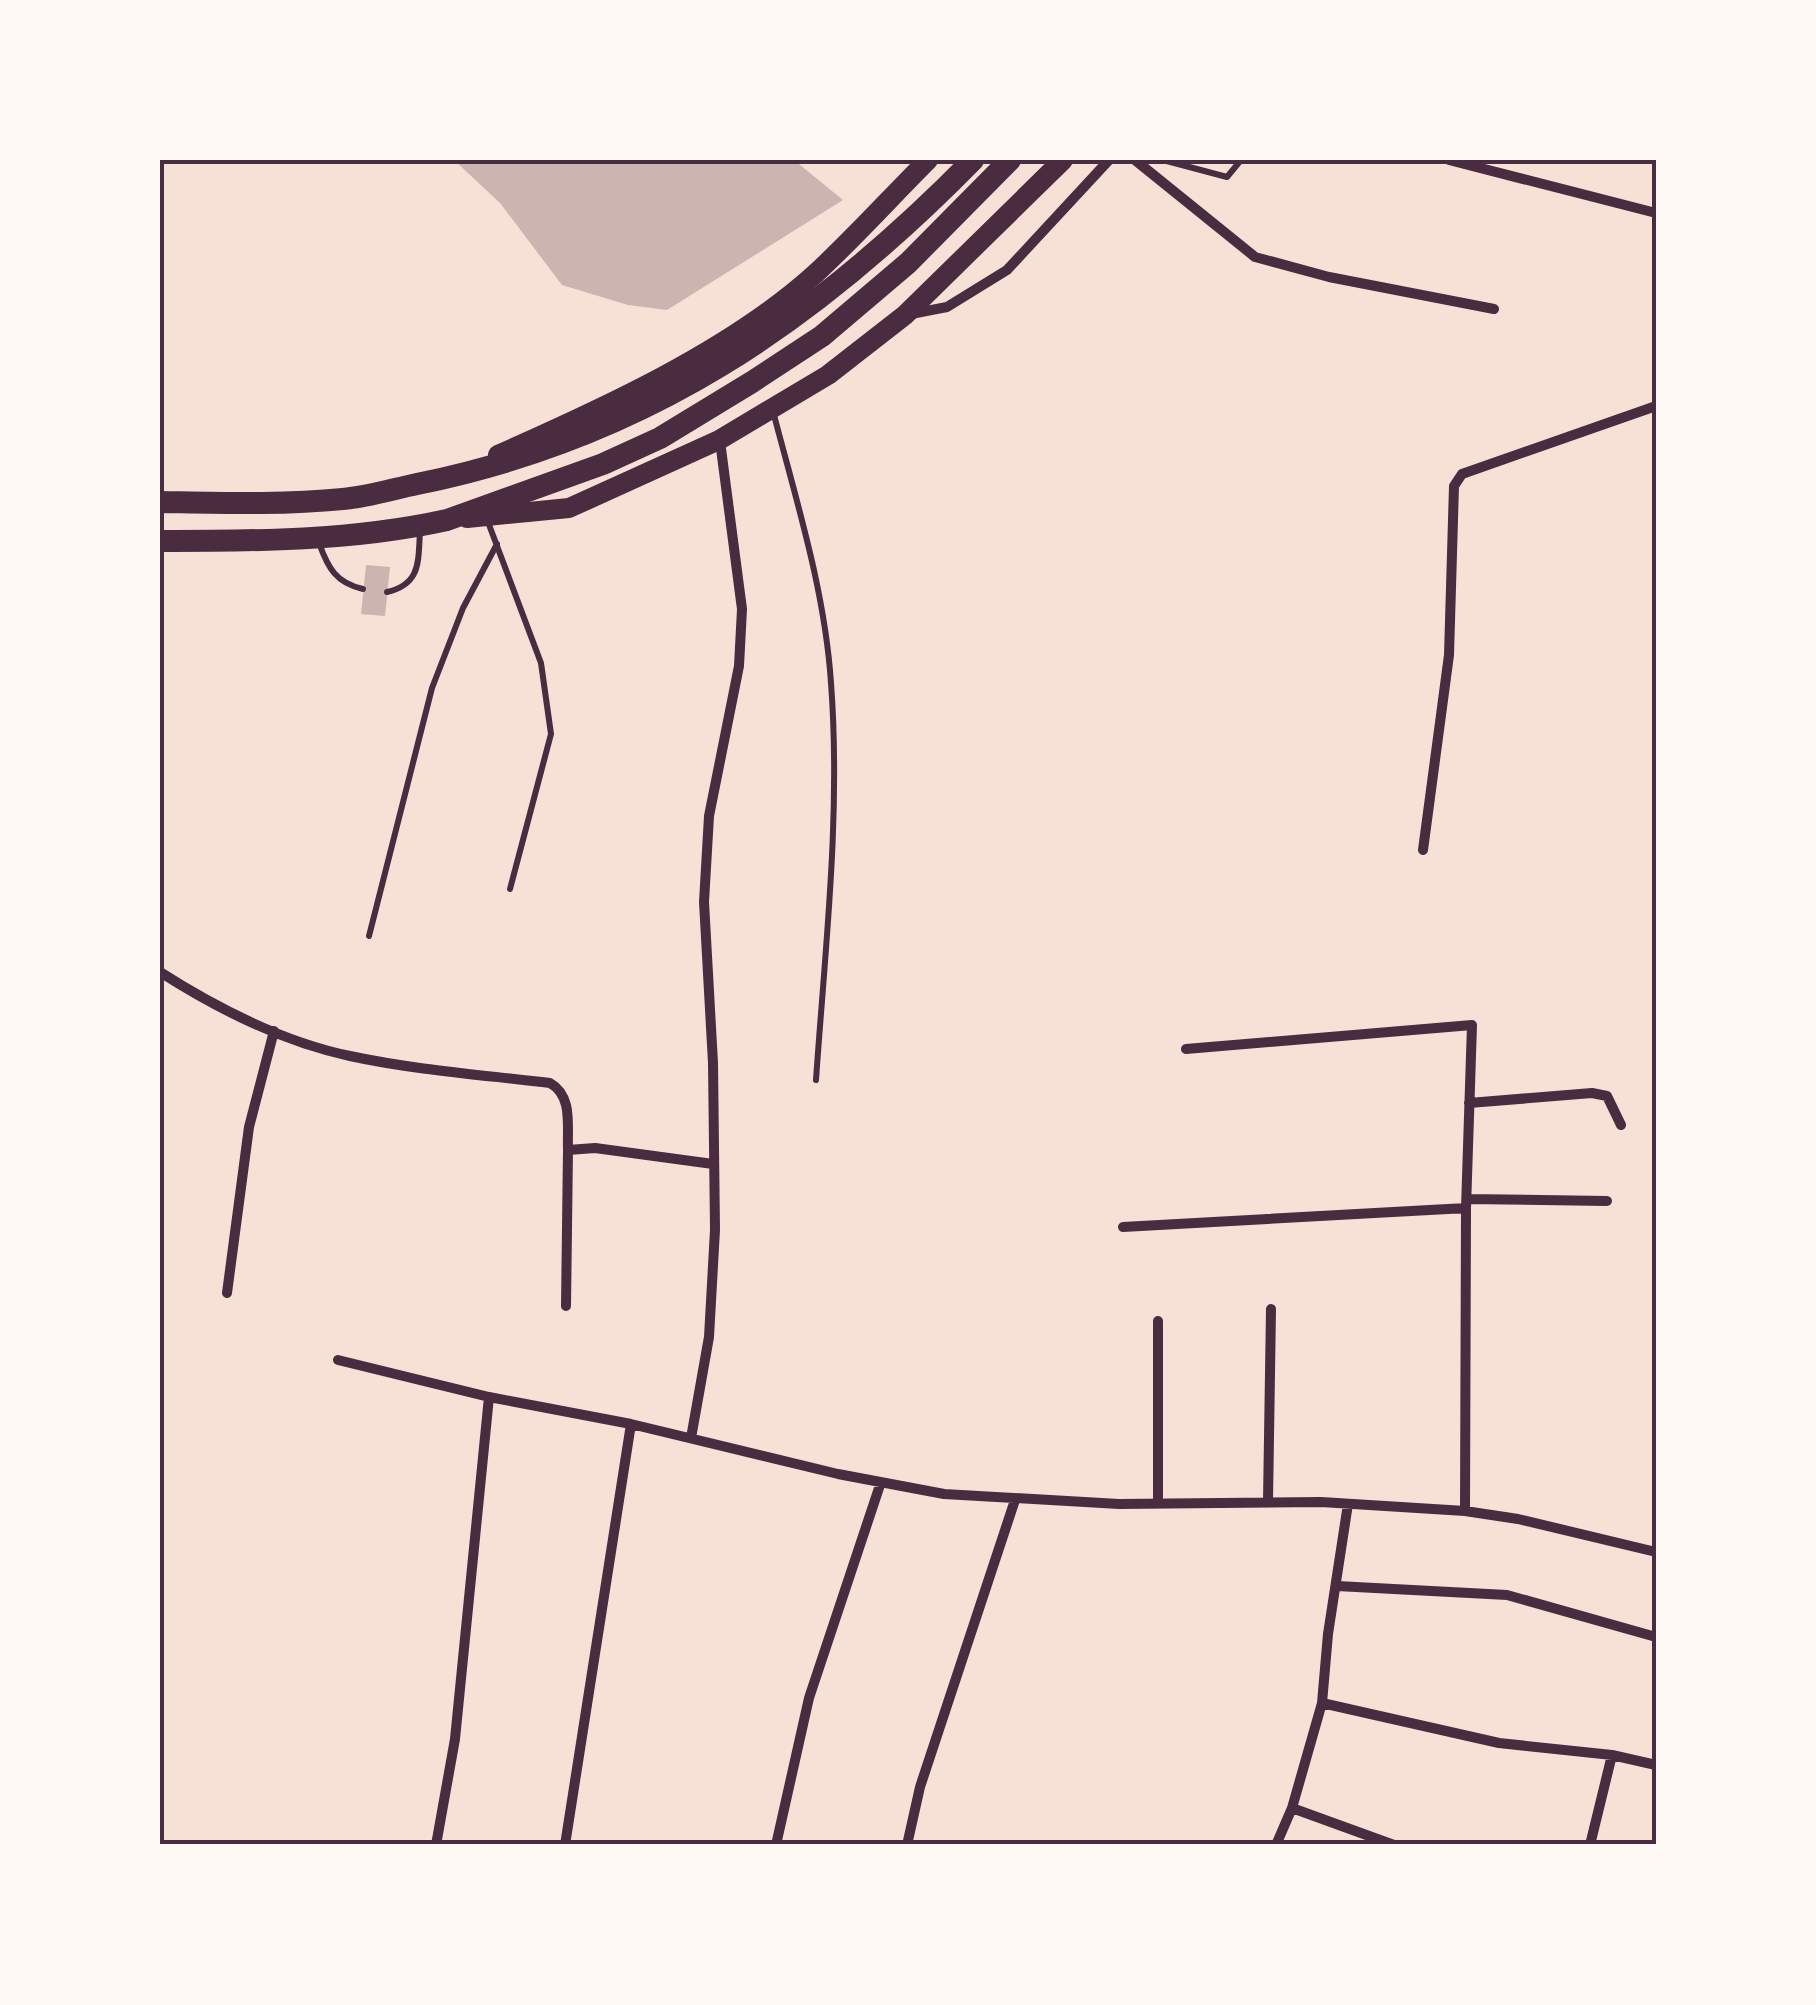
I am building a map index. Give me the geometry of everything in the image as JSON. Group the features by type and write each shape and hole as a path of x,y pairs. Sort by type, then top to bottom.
{"highway":[{"path":"160,502 346,499 519,460 612,425 709,373 796,318 866,264 973,160"},
{"path":"160,541 318,539 420,526 447,520 617,458 660,438 822,336 908,263 1010,160"}],"main road":[{"path":"441,479 582,418 754,320 814,275 928,160"},
{"path":"447,520 568,508 720,440 828,375 905,315 1063,160"}],"street":[{"path":"905,315 948,307 1007,270 1110,160"},
{"path":"1135,160 1255,257 1329,278 1494,310"},
{"path":"1448,160 1656,213"},
{"path":"1424,850 1449,655 1454,486 1462,474 1656,406"},
{"path":"691,1438 709,1337 715,1230 713,1063 704,902 708,816 739,666 742,609 720,440"},
{"path":"160,972 203,999 274,1030 349,1056 550,1083 561,1090 566,1102 568,1150 566,1306"},
{"path":"1186,1050 1472,1025 1465,1511"},
{"path":"227,1293 250,1126 274,1030"},
{"path":"1470,1103 1592,1093 1608,1096 1620,1125"},
{"path":"568,1150 595,1148 713,1164"},
{"path":"1123,1228 1467,1204 1607,1201"},
{"path":"1268,1501 1271,1309"},
{"path":"1158,1321 1158,1504"},
{"path":"338,1360 489,1397 631,1424 944,1494 1014,1500 1158,1504 1268,1501 1465,1511 1518,1519 1656,1552"},
{"path":"436,1845 455,1739 489,1397"},
{"path":"565,1845 631,1424"},
{"path":"776,1845 809,1698 882,1482"},
{"path":"907,1845 920,1787 1014,1500"},
{"path":"1276,1845 1292,1808 1322,1703 1348,1504"},
{"path":"1337,1586 1508,1594 1656,1637"},
{"path":"1322,1703 1499,1743 1612,1755 1656,1764"},
{"path":"1590,1845 1612,1755"},
{"path":"1292,1808 1394,1845"}],"lane":[{"path":"1163,160 1226,177 1241,160"},
{"path":"772,408 813,566 831,682 834,818 816,1080"},
{"path":"486,516 541,663 551,734 510,889"},
{"path":"388,592 404,588 414,576 420,526"},
{"path":"318,539 335,577 363,589"},
{"path":"369,936 432,688 463,608 496,544"}],"building":[{"path":"454,160 794,160 843,200 667,310 628,305 562,285 500,203"},
{"path":"366,565 390,567 385,616 361,614"}]}
